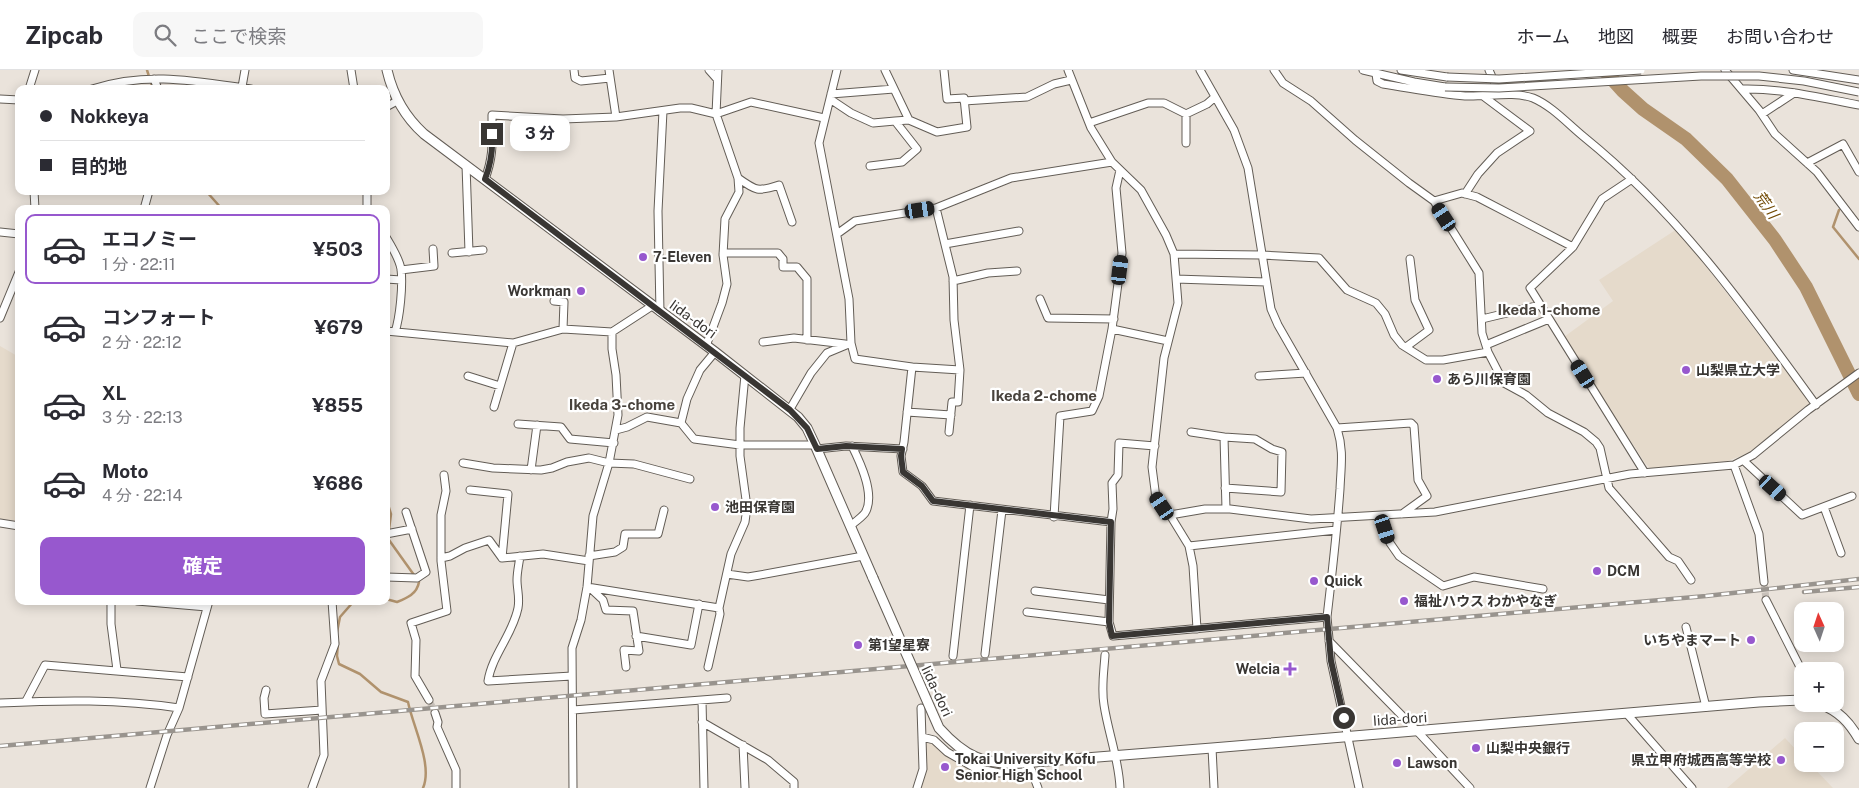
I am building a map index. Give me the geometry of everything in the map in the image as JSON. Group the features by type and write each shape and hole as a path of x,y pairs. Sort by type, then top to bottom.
{"main road":[{"name":"Iida-dori","path":"388,70 392,90 411,122 745,375 790,410 807,428 939,728 952,743 974,757 1002,764 1028,765 1115,755 1794,700"},
{"path":"1838,712 1844,717 1859,739"}],"street":[{"path":"30,85 35,70"},
{"path":"242,85 244,70"},
{"path":"351,70 353,85"},
{"path":"574,70 575,78 580,81 610,78"},
{"path":"609,70 616,117"},
{"path":"709,70 717,79"},
{"path":"706,346 727,284 723,253 725,219 739,192 738,178 716,114 718,70"},
{"path":"836,70 818,143 837,234 843,277 849,299 849,344 855,359 912,367 960,370"},
{"path":"885,70 909,120"},
{"path":"831,96 851,113 873,123 909,120 937,132 967,127 964,98 947,99 944,70"},
{"path":"1068,70 1089,123 1112,162 1141,190 1166,235 1174,254 1178,303 1168,341 1159,393 1152,467 1156,498 1163,509 1170,514 1189,546 1193,566 1198,629"},
{"path":"1200,70 1234,130 1248,168 1271,309 1278,325 1337,428 1343,451 1327,617 1331,661 1359,788"},
{"path":"1274,70 1283,83 1311,101 1355,140 1434,201 1478,274 1482,333 1504,383 1526,395 1548,413 1584,432 1596,442 1600,448 1609,488 1620,503 1669,557 1678,561 1691,580"},
{"path":"1363,70 1445,87 1499,88 1701,76 1749,76 1804,82 1859,92"},
{"path":"1401,70 1447,77 1499,79 1641,70"},
{"path":"1489,70 1500,96"},
{"path":"1725,70 1762,114 1776,134 1817,172 1858,226"},
{"path":"1793,70 1859,80"},
{"path":"1376,74 1377,81 1383,84 1434,93 1483,96 1520,95 1547,106 1609,157 1656,201 1699,249 1747,310 1816,405"},
{"path":"122,85 167,78 224,85"},
{"path":"154,79 156,85"},
{"path":"193,85 194,80"},
{"path":"964,101 1028,97 1054,84 1071,80"},
{"path":"1742,89 1756,88 1794,92 1859,105"},
{"path":"831,96 894,89"},
{"path":"1762,114 1794,92"},
{"path":"1465,194 1478,174 1497,153 1530,131 1483,96"},
{"path":"1493,104 1500,96"},
{"path":"1186,114 1208,104 1215,97"},
{"path":"0,99 15,100"},
{"path":"390,105 397,101"},
{"path":"485,179 493,149 492,115 563,119 616,117 691,108 716,114 751,102 824,118"},
{"path":"1089,123 1148,103 1164,103 1186,114"},
{"path":"390,331 513,343 563,329 612,332 656,309 663,111"},
{"path":"1186,114 1186,143"},
{"path":"870,166 902,162 917,149 895,121"},
{"path":"1807,163 1843,144 1859,172"},
{"path":"837,234 855,221 936,208 1011,178 1112,162"},
{"path":"466,165 469,252"},
{"path":"1054,516 1060,416 1092,411 1100,396 1114,320 1122,253 1116,188 1120,170"},
{"path":"738,178 754,190 762,191 779,185 792,222"},
{"path":"1632,179 1602,199 1573,247 1530,288 1644,473"},
{"path":"1434,201 1462,193 1477,197 1573,247"},
{"path":"936,208 953,281 954,320 960,370 958,402 952,402 949,432"},
{"path":"945,244 1019,231"},
{"path":"0,232 15,234"},
{"path":"390,244 398,259 401,270 398,324 395,332"},
{"path":"401,270 434,266 433,249"},
{"path":"452,253 483,250"},
{"path":"723,253 778,253 783,259 784,267 798,267 806,279 807,340"},
{"path":"1174,254 1319,258 1347,290 1376,303 1385,314 1394,335 1406,347 1426,360 1443,360 1487,348 1549,319"},
{"path":"1406,347 1429,330 1415,300 1410,260"},
{"path":"953,281 988,273 1017,271"},
{"path":"390,279 401,280"},
{"path":"1176,279 1266,282"},
{"path":"0,318 15,282"},
{"path":"1040,299 1048,318 1114,320"},
{"path":"554,301 564,302 563,329"},
{"path":"1482,319 1540,305"},
{"path":"1112,329 1168,341"},
{"path":"573,788 572,648 581,620 588,587 593,516 614,443 618,415 612,332"},
{"path":"763,342 794,338 849,344"},
{"path":"494,407 513,343"},
{"path":"790,410 811,373 827,353 849,344"},
{"path":"681,423 687,399 700,370 715,352"},
{"path":"912,367 901,456 903,472 922,486 933,501 1111,522"},
{"path":"1259,376 1306,373"},
{"path":"1170,514 1204,509 1226,509 1311,519 1435,512 1606,478 1734,465 1744,461 1859,373"},
{"path":"708,667 720,614 718,608 731,554 745,522 747,506 740,445 740,428 745,375"},
{"path":"468,376 500,386"},
{"path":"907,412 951,415"},
{"path":"616,430 647,417 681,423 694,439 740,445 852,446 902,449"},
{"path":"1337,428 1411,423 1414,426 1418,480 1427,496 1401,514"},
{"path":"518,424 561,427 570,439 614,443"},
{"path":"531,470 537,425"},
{"path":"1191,432 1255,439 1272,449 1282,452 1281,492 1225,488"},
{"path":"1224,437 1226,509"},
{"path":"1155,446 1119,443 1118,475 1112,483 1113,509 1109,600 1109,622 1112,636 1327,617"},
{"path":"850,526 866,511 868,503 865,476 852,446"},
{"path":"463,463 493,468 531,470 552,468 567,462 589,458 609,463 634,464 690,479"},
{"path":"1744,461 1802,515 1852,496"},
{"path":"1734,465 1759,534 1764,582"},
{"path":"428,700 415,676 416,640 411,623 447,612 441,558 441,515 446,491 444,475"},
{"path":"470,490 508,494 502,558"},
{"path":"953,656 970,505"},
{"path":"1824,507 1841,553"},
{"path":"502,558 543,554 589,558 615,552 624,547 625,534 658,534 664,510"},
{"path":"985,654 1002,510"},
{"path":"390,578 417,578 426,572 406,512"},
{"path":"1381,516 1390,543 1399,556 1443,586 1474,578 1543,589"},
{"path":"0,523 15,525"},
{"path":"390,533 412,529"},
{"path":"1189,546 1336,530"},
{"path":"441,558 489,540 502,558"},
{"path":"520,556 517,580 518,608 509,632 489,670 488,680 572,676"},
{"path":"727,574 754,576 864,556"},
{"path":"588,587 718,608"},
{"path":"588,587 604,600 606,610 632,611 639,651 624,650 626,667"},
{"path":"1035,591 1109,600"},
{"path":"1766,600 1797,662"},
{"path":"636,636 691,645 699,604"},
{"path":"112,605 111,624 117,670"},
{"path":"150,788 167,736 179,708 208,605"},
{"path":"312,788 324,756 321,681 335,644 332,605"},
{"path":"1027,612 1109,622"},
{"path":"1686,627 1706,707"},
{"path":"1329,641 1470,788"},
{"path":"1105,655 1102,691 1120,788"},
{"path":"26,701 44,666 117,670 188,677"},
{"path":"266,690 264,698 265,714 322,710"},
{"path":"573,710 727,698"},
{"path":"0,703 90,700 179,708"},
{"path":"702,700 704,788"},
{"path":"917,788 923,769 921,708"},
{"path":"435,714 438,722 437,727 456,770 456,788"},
{"path":"1627,714 1692,788"},
{"path":"702,722 768,760 794,782 794,788"},
{"path":"922,738 934,740 947,752 975,768 1000,773 1028,765 1038,788"},
{"path":"743,746 745,788"},
{"path":"1212,748 1214,788"}],"shaded area":[{"name":"山梨県立大学","path":"1677,229 1811,402 1749,453 1727,461 1651,469 1645,463 1564,337 1613,301 1599,280"},
{"path":"0,346 15,355 15,521 0,519"},
{"name":"県立甲府城西高等学校","path":"1785,738 1794,748 1794,772 1818,772 1833,788 1727,788"},
{"name":"Tokai University Kofu Senior High School","path":"924,743 932,743 959,765 979,774 996,776 996,779 1030,777 1034,788 920,788"}],"waterway":[{"path":"147,70 152,85"},
{"name":"荒川","path":"1604,70 1643,109 1686,139 1727,179 1775,240 1806,287 1859,394"},
{"path":"210,195 218,205"},
{"path":"1839,210 1833,227 1859,259"},
{"path":"390,511 390,522"},
{"path":"390,541 419,582 416,590 411,595 397,602 390,600"},
{"path":"337,632 340,617 350,605"},
{"path":"338,642 337,656 339,664 360,674 381,692 408,702 426,768 423,788"}],"tunnel":[{"path":"1764,582 1766,600"},
{"path":"429,700 435,713"}],"railway":[{"path":"0,746 1706,596 1859,579"},
{"path":"1804,592 1859,587"}],"place":[{"name":"7-Eleven","path":"643,257"},
{"name":"Workman","path":"581,291"},
{"name":"山梨県立大学","path":"1686,370"},
{"name":"あら川保育園","path":"1437,379"},
{"name":"池田保育園","path":"715,507"},
{"name":"DCM","path":"1597,571"},
{"name":"Quick","path":"1314,581"},
{"name":"福祉ハウス わかやなぎ","path":"1404,601"},
{"name":"いちやまマート","path":"1751,640"},
{"name":"第1望星寮","path":"858,645"},
{"name":"Welcia","path":"1290,669"},
{"name":"山梨中央銀行","path":"1476,748"},
{"name":"県立甲府城西高等学校","path":"1781,760"},
{"name":"Lawson","path":"1397,763"},
{"name":"Tokai University Kofu Senior High School","path":"945,767"}],"district":[{"name":"Ikeda 1-chome","path":"1549,310"},
{"name":"Ikeda 2-chome","path":"1044,396"},
{"name":"Ikeda 3-chome","path":"622,405"}],"route":[{"path":"492,134 493,149 491,162 485,179 790,410 807,428 817,449 846,446 880,446 902,449 903,472 922,486 933,501 1111,522 1109,622 1112,636 1327,617 1331,661 1344,718"}]}
